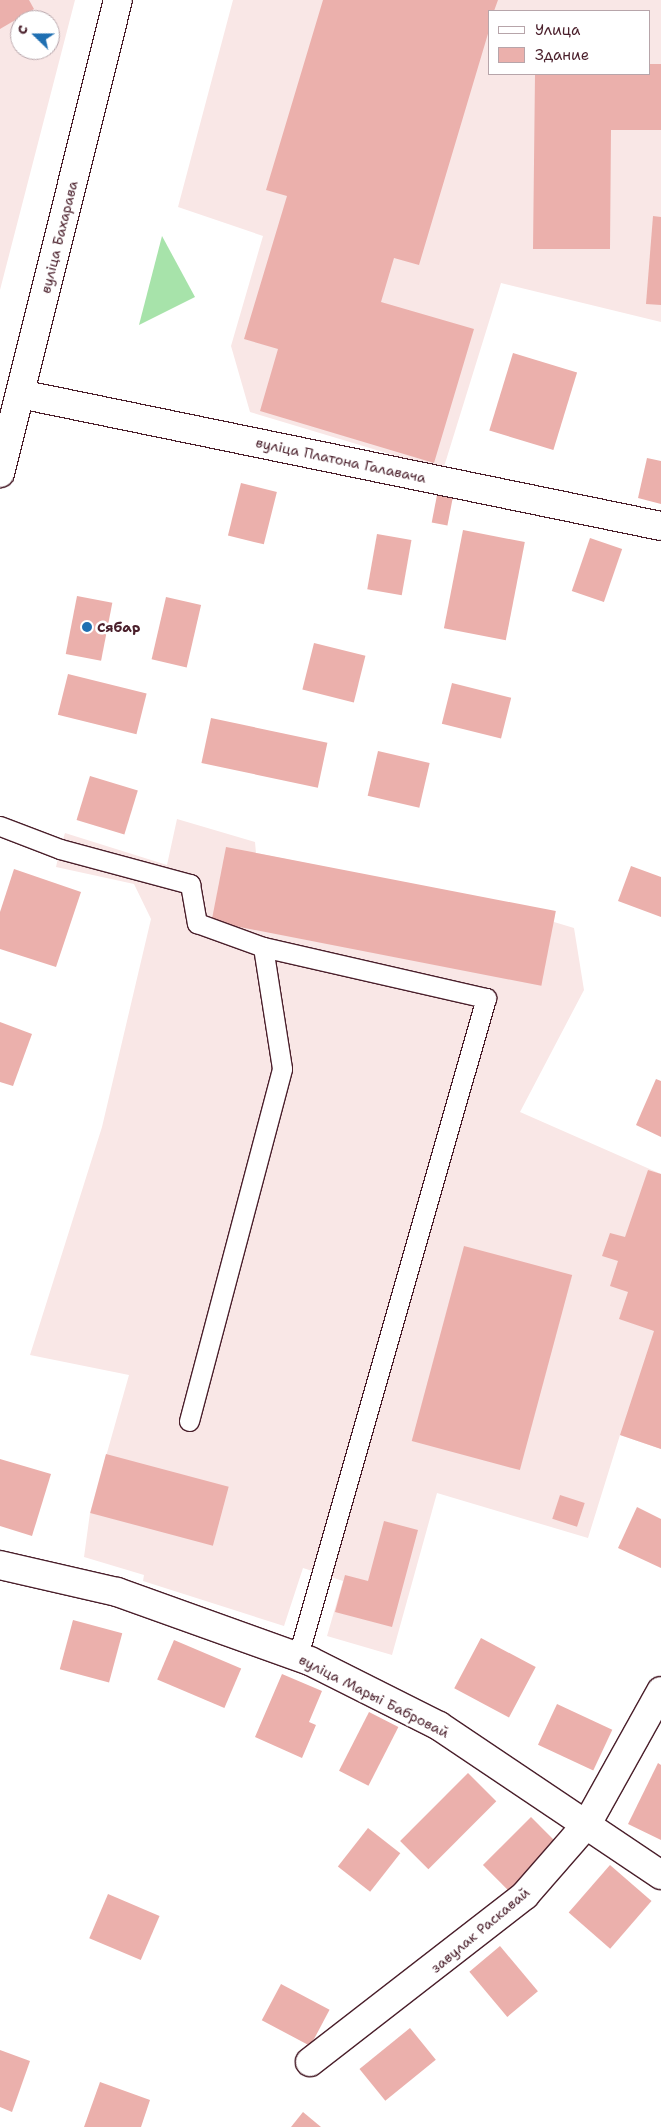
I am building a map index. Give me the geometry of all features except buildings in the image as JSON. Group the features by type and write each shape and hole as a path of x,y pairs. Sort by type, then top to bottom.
{"street":[{"name":"вуліца Бахарава","path":"0,473 118,0"},
{"name":"вуліца Платона Галавача","path":"20,394 661,526"},
{"name":"вуліца Марыі Бабровай","path":"0,1565 117,1592 298,1656 439,1726 661,1874"},
{"name":"завулак Раскавай","path":"310,2062 525,1895 587,1824 661,1691"}],"lane":[{"path":"0,826 60,849 190,884 197,923 263,947 486,998 298,1656"},
{"path":"189,1421 282,1069 263,947"}],"shaded area":[{"path":"0,0 75,0 60,58 60,10 10,10 10,60 59,60 0,290"},
{"path":"233,0 661,0 661,322 501,283 443,470 250,412 231,346 263,236 178,207"},
{"path":"177,819 255,842 256,853 555,913 554,922 574,928 584,990 520,1112 661,1174 661,1449 620,1435 588,1538 437,1493 392,1655 327,1636 343,1581 303,1568 284,1626 143,1581 144,1575 84,1557 90,1513 129,1375 30,1355 102,1127 151,919 134,884 56,867 60,849 65,833 167,865"}],"green space":[{"path":"162,236 195,297 139,325"}],"place":[{"name":"Сябар","path":"87,627"}]}
